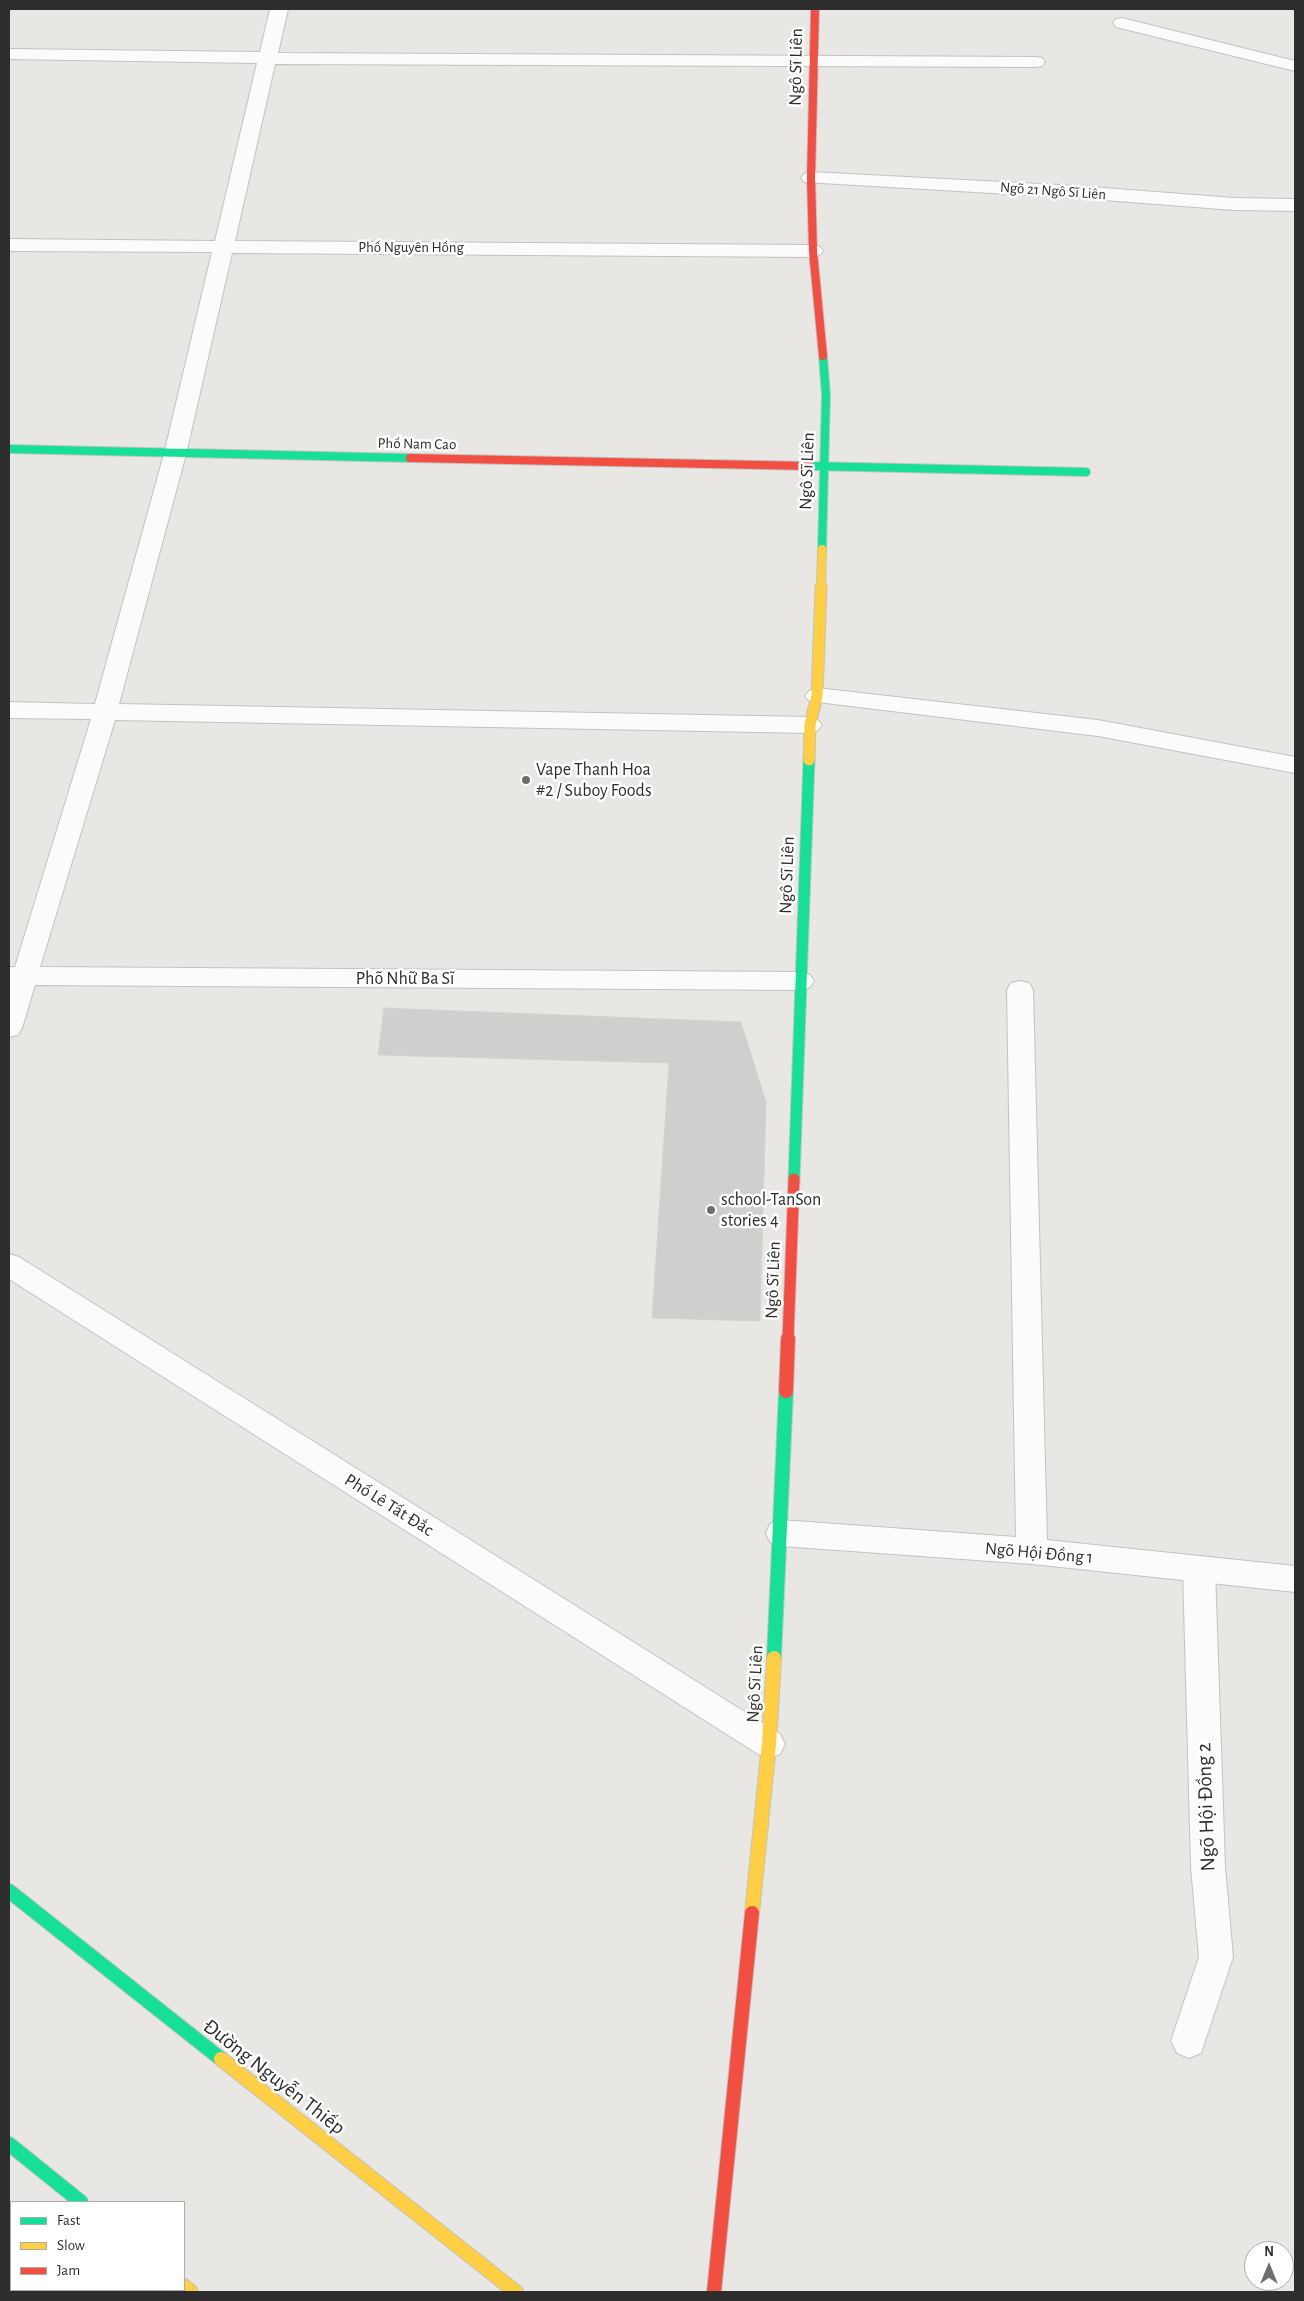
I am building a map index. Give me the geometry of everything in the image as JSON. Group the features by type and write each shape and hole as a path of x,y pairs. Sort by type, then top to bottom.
{"street":[{"path":"9,1028 16,976 105,712 175,454 279,9"},
{"name":"Ngô Sĩ Liên","path":"714,2292 769,1744 781,1533 810,725 817,696 825,468 826,394 812,251 811,178 815,9"},
{"path":"1122,24 1295,66"},
{"path":"9,54 268,58 1036,62"},
{"name":"Ngõ 21 Ngô Sĩ Liên","path":"811,178 1078,192 1234,204 1295,205"},
{"name":"Phố Nguyên Hồng","path":"9,245 812,251"},
{"name":"Phố Nam Cao","path":"9,449 825,468 1086,472"},
{"path":"817,696 1098,728 1295,765"},
{"path":"9,710 810,725"},
{"name":"Phõ Nhữ Ba Sĩ","path":"16,976 801,981"},
{"path":"1020,990 1032,1551"},
{"name":"Phố Lê Tất Đắc","path":"9,1265 769,1744"},
{"name":"Ngõ Hội Đồng 1","path":"781,1533 1032,1551 1295,1579"},
{"name":"Ngõ Hội Đồng 2","path":"1189,2041 1216,1957 1208,1867 1199,1569"},
{"name":"Đường Nguyễn Thiếp","path":"9,1891 516,2292"},
{"path":"9,2144 80,2201"}],"building":[{"name":"school-TanSon stories 4","path":"384,1008 741,1022 766,1102 760,1321 652,1318 669,1063 378,1055"}],"traffic: fast":[{"path":"822,549 826,395 823,356"},
{"path":"9,449 410,458"},
{"path":"810,466 1086,472"},
{"path":"794,1179 809,760"},
{"path":"774,1658 786,1391"},
{"path":"9,1891 221,2059"},
{"path":"9,2144 80,2201"}],"traffic: slow":[{"path":"809,760 810,725 817,696 822,549"},
{"path":"752,1913 769,1744 774,1658"},
{"path":"221,2059 516,2292"},
{"path":"185,2287 191,2292"}],"traffic: jam":[{"path":"815,9 811,178 813,251 823,356"},
{"path":"410,458 810,466"},
{"path":"786,1391 794,1179"},
{"path":"714,2292 752,1913"}],"place":[{"name":"Vape Thanh Hoa #2 / Suboy Foods","path":"526,780"},
{"name":"school-TanSon stories 4","path":"711,1210"}]}
